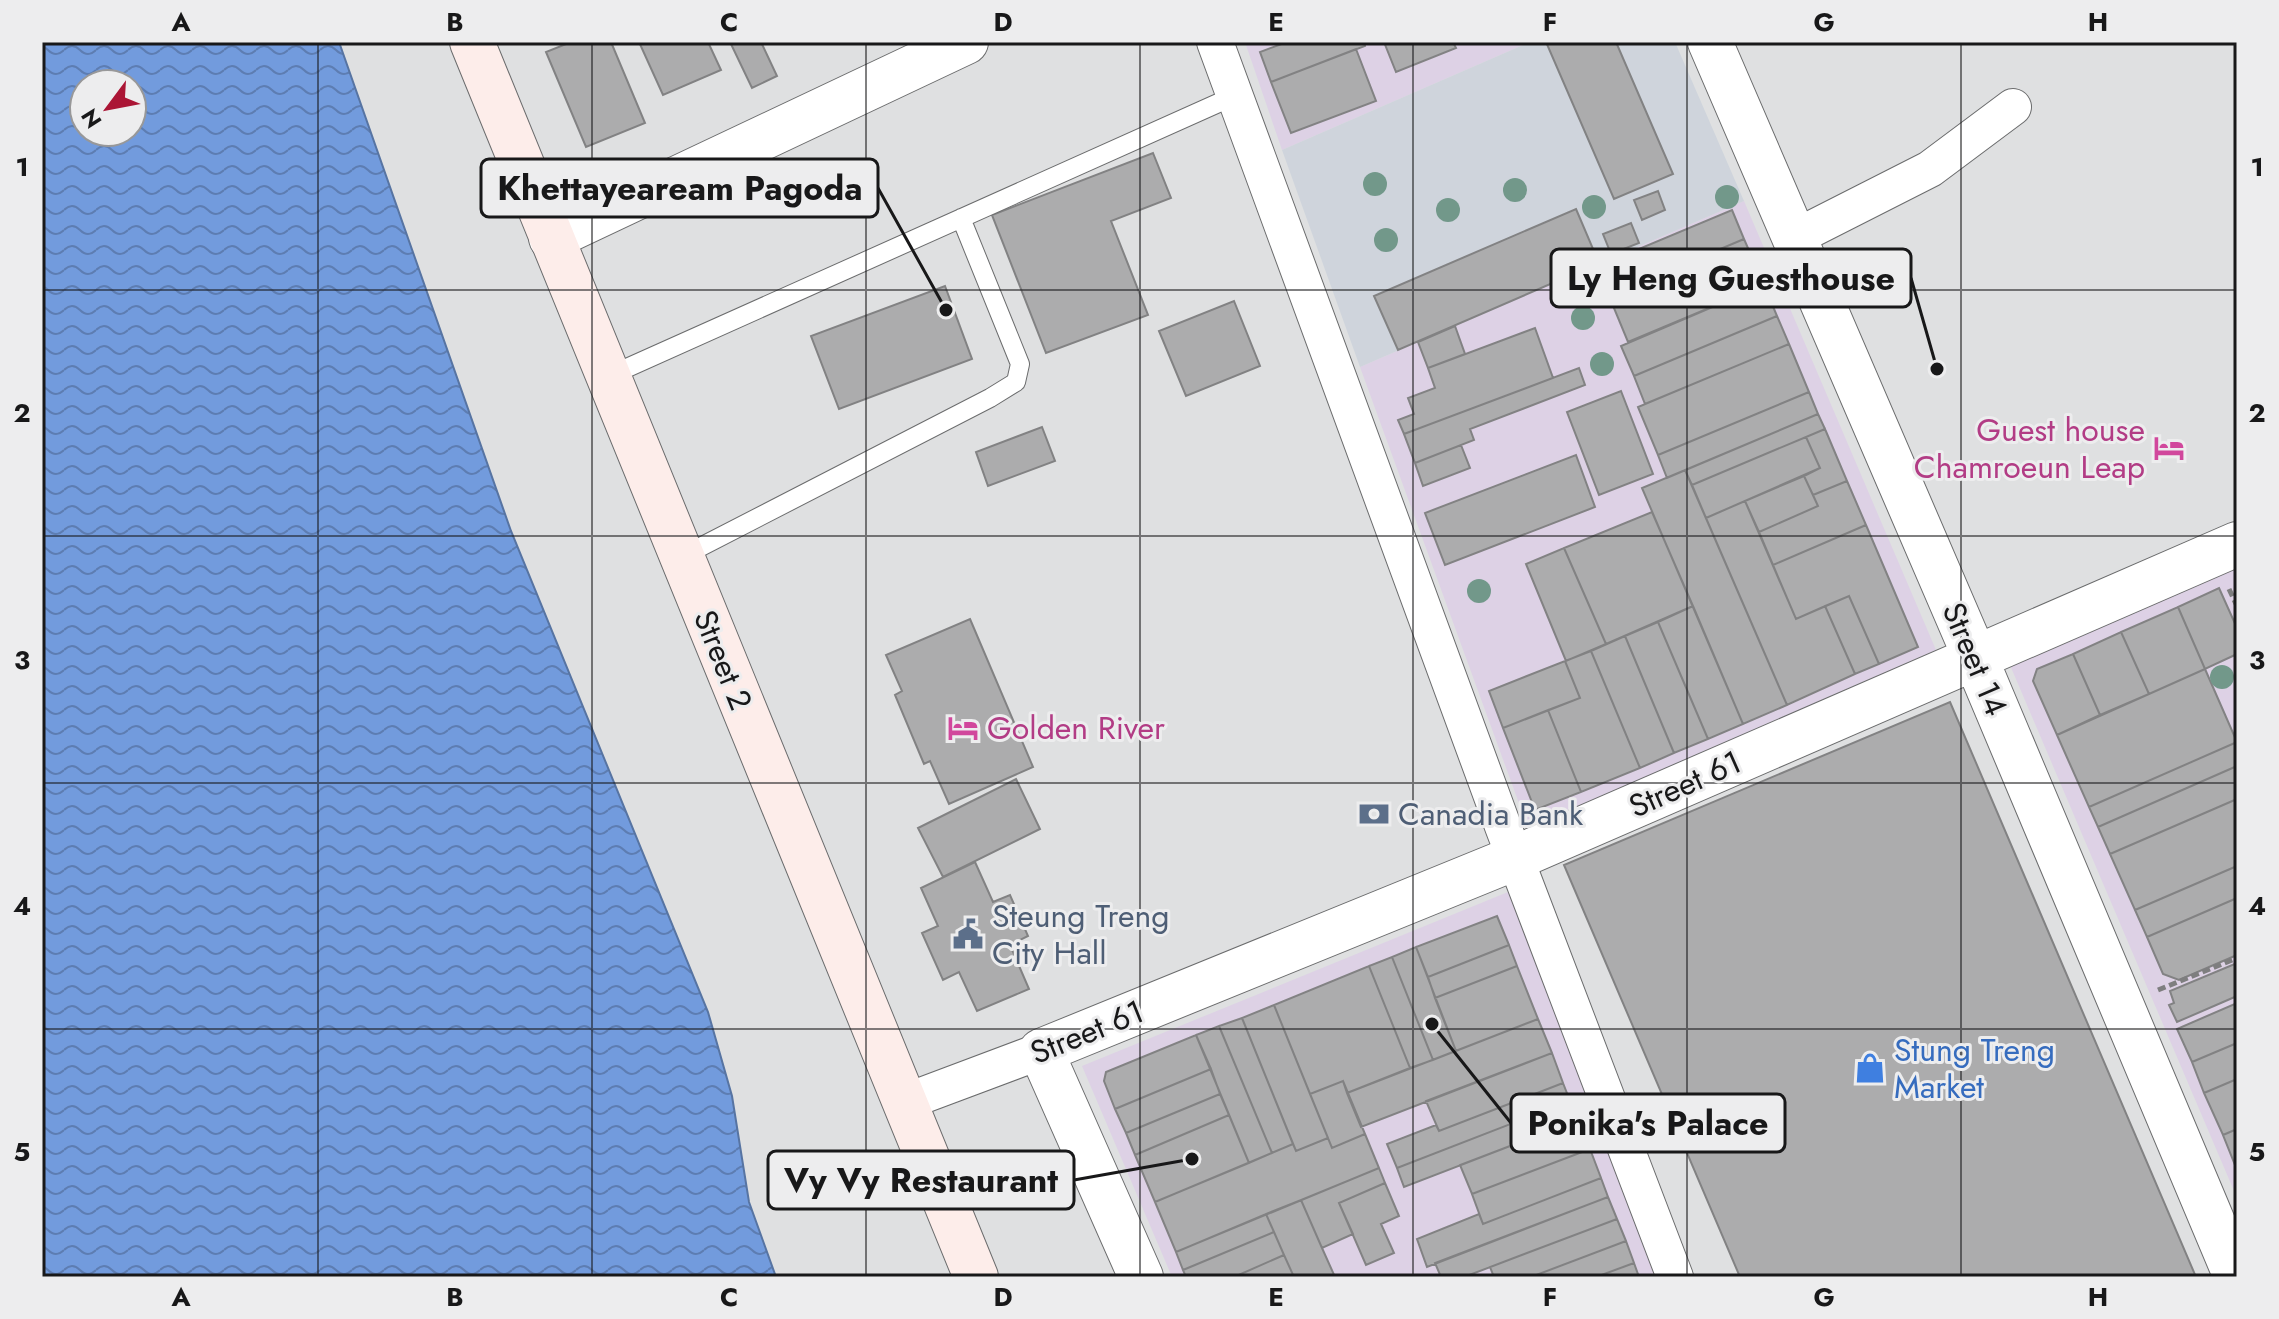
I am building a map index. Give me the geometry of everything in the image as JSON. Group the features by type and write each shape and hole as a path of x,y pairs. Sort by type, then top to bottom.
{"main road":[{"name":"Street 2","path":"472,42 976,1277"}],"street":[{"path":"551,238 966,42"},
{"path":"1215,42 1515,858 1675,1277"},
{"name":"Street 14","path":"1722,46 1794,238 1975,657 2236,1277"},
{"path":"1794,238 1930,169 2013,107"},
{"name":"Street 61","path":"905,1102 1041,1051 1515,858 2237,544"},
{"path":"1041,1051 1141,1277"}],"lane":[{"path":"607,377 1234,96"},
{"path":"681,557 1016,382 1020,364 961,218"}],"path":[{"path":"2158,990 2237,958"}],"shaded area":[{"path":"1245,42 1530,42 1282,150"},
{"path":"1530,42 1675,42 1744,201 1360,367 1282,150"},
{"path":"1744,201 1936,650 1528,828 1360,367"},
{"path":"2237,562 2237,1198 2007,658"},
{"path":"1508,892 1658,1277 1172,1277 1082,1066"}],"water":[{"path":"42,42 339,42 511,531 708,1012 732,1096 749,1202 776,1277 42,1277"}],"building":[{"path":"571,42 611,42 645,123 586,147 546,52"},
{"path":"639,42 708,42 721,70 663,95"},
{"path":"730,42 761,42 777,76 752,88"},
{"path":"1287,42 1364,42 1365,46 1271,82 1260,52"},
{"path":"1384,42 1453,42 1456,48 1396,72"},
{"path":"1546,42 1616,42 1673,174 1614,199"},
{"path":"1356,49 1376,101 1291,133 1271,82"},
{"path":"1153,153 1171,198 1111,221 1148,315 1046,353 992,215"},
{"path":"1658,191 1665,210 1642,220 1634,200"},
{"path":"1576,209 1599,263 1398,350 1374,296"},
{"path":"1732,210 1744,239 1609,296 1596,267"},
{"path":"1631,223 1639,243 1611,254 1603,234"},
{"path":"1744,239 1764,285 1628,342 1609,296"},
{"path":"1764,285 1777,316 1634,376 1621,346"},
{"path":"945,286 972,359 839,409 811,336"},
{"path":"1234,301 1260,366 1186,396 1159,331"},
{"path":"1777,316 1789,344 1645,404 1634,376"},
{"path":"1455,326 1465,354 1428,368 1418,342"},
{"path":"1535,328 1553,378 1404,434 1398,420 1414,414 1408,398 1435,388 1428,368"},
{"path":"1789,344 1809,392 1658,455 1638,407"},
{"path":"1579,368 1585,385 1470,429 1474,440 1415,463 1404,434"},
{"path":"1621,391 1653,474 1599,495 1567,412"},
{"path":"1809,392 1818,414 1667,478 1658,455"},
{"path":"1818,414 1825,429 1692,485 1685,470"},
{"path":"1042,427 1055,461 988,486 976,452"},
{"path":"1825,429 1847,481 1813,495 1804,476 1820,468 1806,437"},
{"path":"1806,437 1820,468 1706,518 1692,485"},
{"path":"1461,445 1470,468 1423,486 1415,463"},
{"path":"1576,455 1595,507 1445,565 1425,513"},
{"path":"1685,470 1787,705 1743,724 1642,488"},
{"path":"1804,476 1818,506 1759,532 1745,501"},
{"path":"1847,481 1866,525 1773,565 1759,532 1818,506 1813,495"},
{"path":"1745,501 1796,619 1825,606 1855,674 1787,705 1706,518"},
{"path":"1652,512 1693,606 1606,644 1564,548"},
{"path":"1866,525 1918,647 1879,664 1849,596 1796,619 1773,565"},
{"path":"1564,548 1606,644 1566,661 1526,564"},
{"path":"2219,588 2237,628 2237,654 2205,669 2178,607"},
{"path":"1849,596 1879,664 1855,674 1825,606"},
{"path":"1693,606 1743,724 1708,739 1658,622"},
{"path":"2178,607 2205,669 2149,694 2121,632"},
{"name":"Golden River","path":"970,619 1033,767 949,804 930,761 924,764 895,695 902,691 886,655"},
{"path":"1658,622 1708,739 1674,753 1625,636"},
{"path":"2121,632 2149,694 2100,715 2073,654"},
{"path":"1625,636 1674,753 1640,768 1591,651"},
{"path":"1591,651 1640,768 1581,792 1548,710 1580,698 1565,661"},
{"path":"2073,654 2100,715 2057,735 2033,681 2037,669"},
{"path":"1565,661 1580,698 1503,728 1489,691"},
{"path":"2205,669 2237,742 2089,807 2057,735"},
{"name":"Stung Treng Market","path":"1950,702 2196,1277 1740,1277 1564,865"},
{"path":"1548,710 1581,792 1535,810 1503,728"},
{"path":"2237,742 2237,766 2098,827 2089,807"},
{"path":"2237,766 2237,799 2110,854 2098,827"},
{"path":"1016,779 1040,829 943,877 918,828"},
{"path":"2237,799 2237,866 2135,910 2110,854"},
{"path":"975,862 993,902 1010,895 1028,936 1010,945 1029,989 977,1011 959,972 943,980 922,933 938,926 921,888"},
{"path":"2237,866 2237,898 2147,937 2135,910"},
{"path":"2237,898 2237,955 2179,980 2163,974 2147,937"},
{"path":"1497,916 1509,945 1428,977 1416,947"},
{"path":"1509,945 1517,966 1435,998 1428,977"},
{"path":"1416,947 1456,1051 1433,1060 1392,957"},
{"path":"1392,957 1433,1060 1410,1068 1369,966"},
{"path":"2237,963 2237,996 2177,1022 2169,1005 2174,1003 2170,991"},
{"path":"1369,966 1410,1068 1347,1093 1343,1081 1310,1094 1274,1005"},
{"path":"1517,966 1538,1019 1456,1051 1435,998"},
{"path":"2237,1003 2237,1043 2192,1062 2177,1029"},
{"path":"1274,1005 1328,1138 1296,1151 1242,1018"},
{"path":"1242,1018 1293,1144 1272,1153 1219,1026"},
{"path":"1538,1019 1552,1053 1361,1127 1347,1093"},
{"path":"1219,1026 1272,1153 1249,1163 1196,1035"},
{"path":"1196,1035 1211,1069 1115,1109 1104,1081 1106,1072"},
{"path":"2237,1043 2237,1079 2204,1093 2192,1062"},
{"path":"1552,1053 1563,1083 1439,1131 1426,1101"},
{"path":"1211,1069 1220,1094 1126,1133 1115,1109"},
{"path":"2237,1079 2237,1129 2223,1135 2204,1093"},
{"path":"1343,1081 1365,1134 1332,1148 1310,1094"},
{"path":"1563,1083 1570,1101 1397,1168 1387,1144 1436,1125 1439,1131"},
{"path":"1220,1094 1229,1115 1135,1155 1126,1133"},
{"path":"1570,1101 1578,1120 1404,1187 1397,1168"},
{"path":"1229,1115 1249,1163 1155,1202 1135,1155"},
{"path":"1578,1120 1590,1149 1472,1194 1460,1165"},
{"path":"2237,1129 2237,1165 2235,1165 2223,1135"},
{"path":"1365,1134 1379,1168 1176,1252 1155,1202 1293,1144 1296,1151 1328,1138 1332,1148"},
{"path":"1590,1149 1601,1178 1483,1224 1472,1194"},
{"path":"1379,1168 1385,1183 1339,1203 1353,1234 1322,1248 1301,1200"},
{"path":"1601,1178 1608,1197 1427,1267 1417,1239 1479,1214 1483,1224"},
{"path":"1385,1183 1399,1216 1381,1224 1394,1253 1366,1265 1339,1203"},
{"path":"1608,1197 1617,1219 1464,1277 1441,1277 1435,1263"},
{"path":"1301,1200 1335,1277 1294,1277 1284,1255 1266,1214"},
{"path":"1266,1214 1274,1232 1183,1270 1176,1252"},
{"path":"1617,1219 1626,1241 1531,1277 1494,1277 1490,1267"},
{"path":"1274,1232 1284,1255 1234,1277 1186,1277 1183,1270"},
{"path":"1626,1241 1634,1263 1596,1277 1531,1277"},
{"path":"1284,1255 1294,1277 1234,1277"},
{"path":"1634,1263 1639,1277 1596,1277"}],"place":[{"name":"Khettayeaream Pagoda","path":"946,310"},
{"name":"Ly Heng Guesthouse","path":"1937,369"},
{"name":"Guest house Chamroeun Leap","path":"2169,448"},
{"name":"Golden River","path":"963,728"},
{"name":"Canadia Bank","path":"1374,814"},
{"name":"Steung Treng City Hall","path":"968,934"},
{"name":"Ponika's Palace","path":"1432,1024"},
{"name":"Stung Treng Market","path":"1870,1068"},
{"name":"Vy Vy Restaurant","path":"1192,1159"}]}
